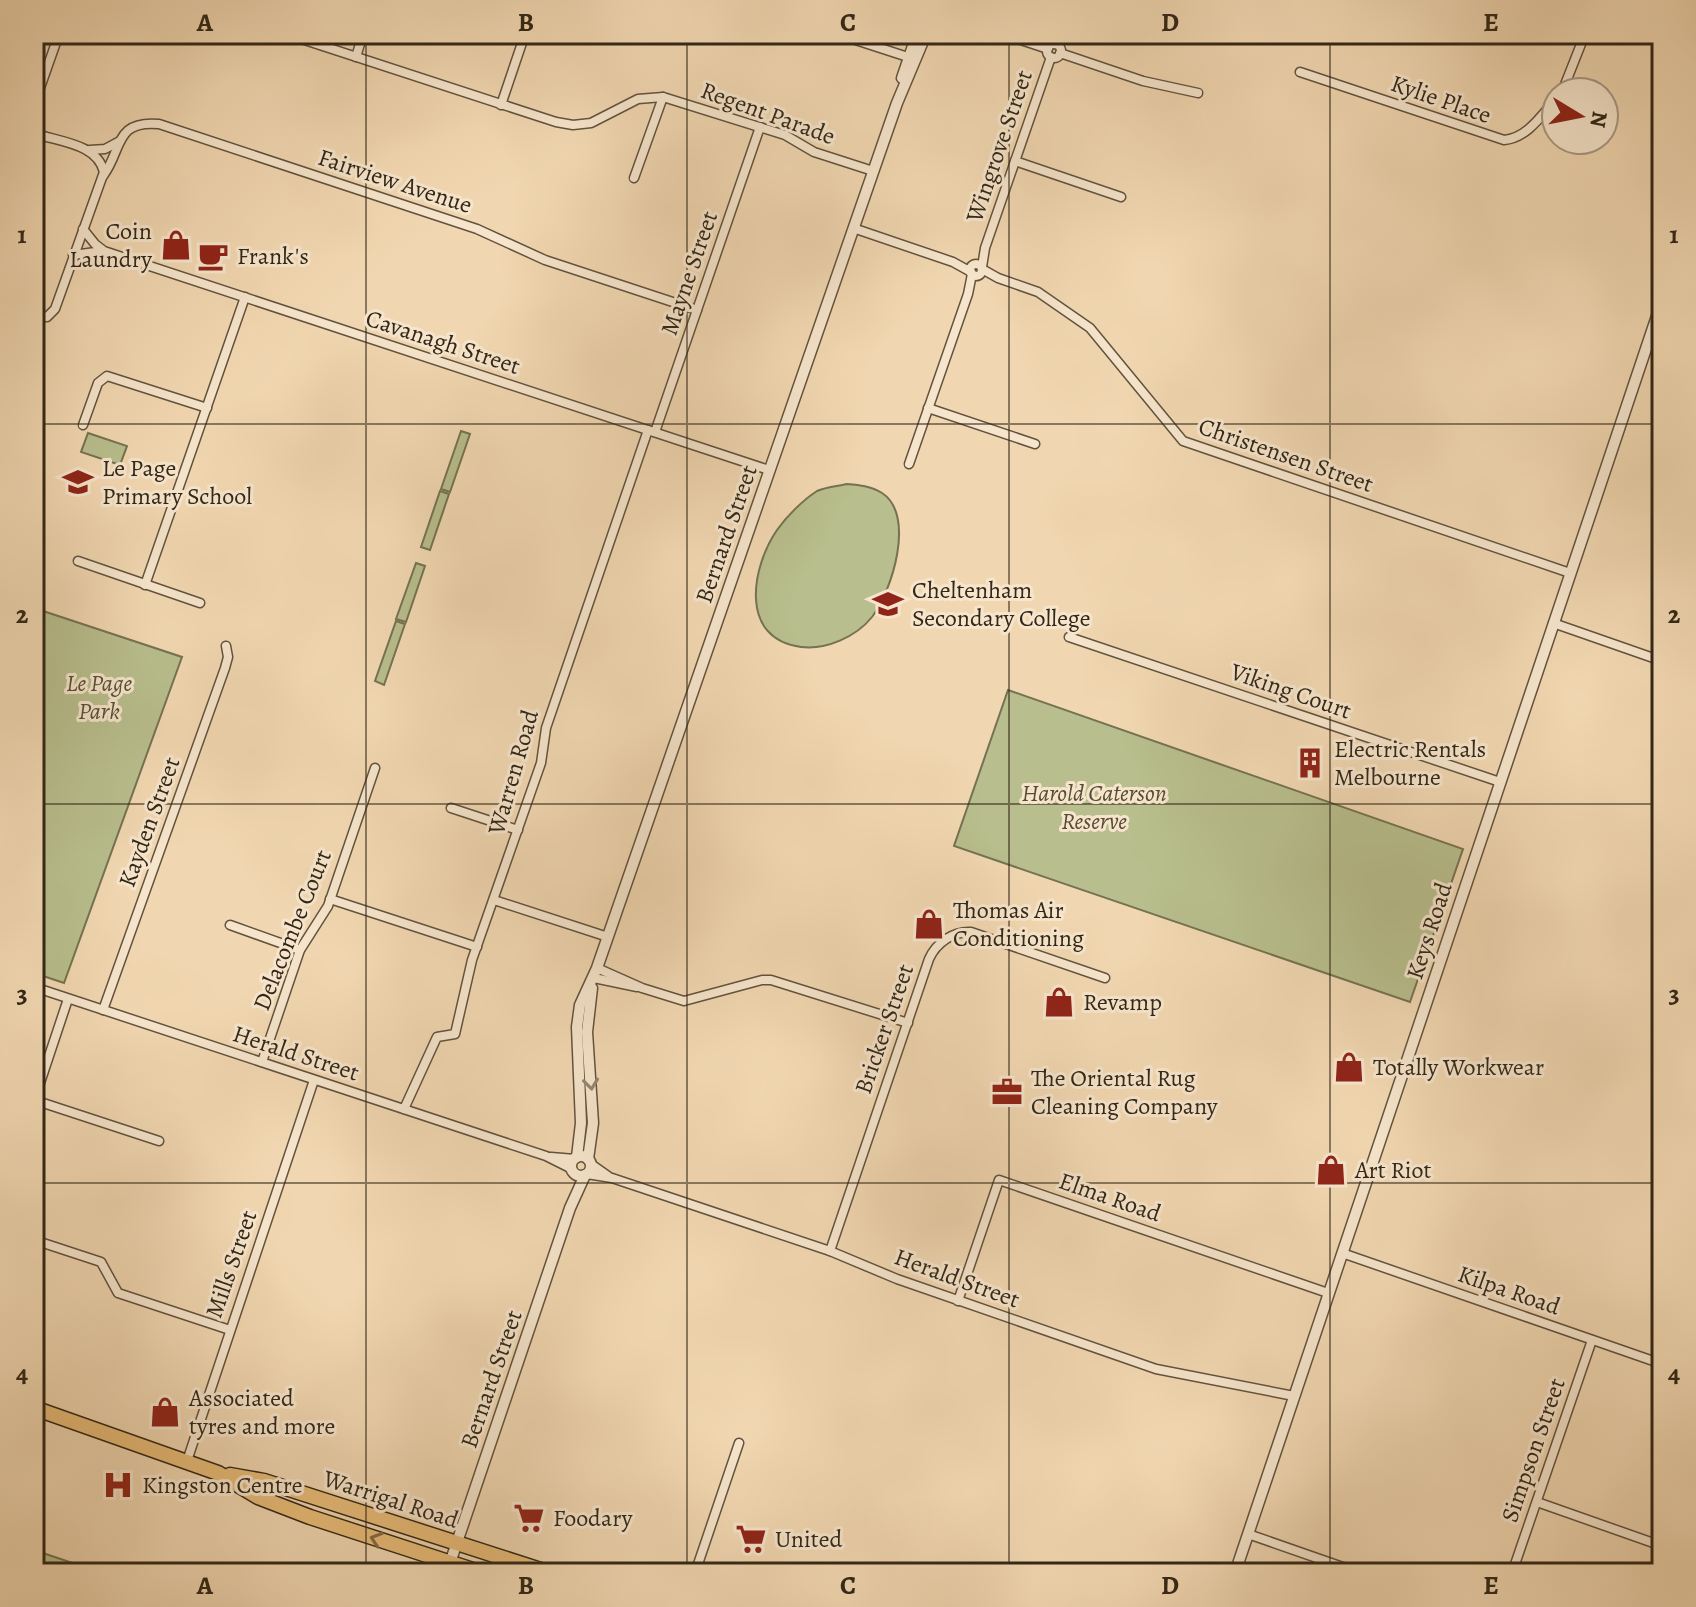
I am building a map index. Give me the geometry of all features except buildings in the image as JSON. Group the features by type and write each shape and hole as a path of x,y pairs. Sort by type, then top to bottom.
{"highway":[{"name":"Warrigal Road","path":"34,1408 218,1473 258,1497 310,1517 482,1573"},
{"name":"Warrigal Road","path":"218,1473 264,1481 550,1573"}],"street":[{"path":"34,105 59,34"},
{"name":"Regent Parade","path":"286,34 501,105 573,125 600,120 638,99 663,97 790,137 814,152 873,171"},
{"path":"356,57 363,34"},
{"path":"501,105 525,34"},
{"path":"837,34 912,59"},
{"name":"Bernard Street","path":"450,1563 570,1208 581,1166 593,1103 587,1032 595,973 897,103 917,34"},
{"name":"Bernard Street","path":"912,59 926,34"},
{"path":"1003,34 1143,81 1198,93"},
{"name":"Wingrove Street","path":"909,464 1059,34"},
{"path":"1568,76 1585,34"},
{"name":"Kylie Place","path":"1300,72 1504,140 1519,137 1540,117"},
{"path":"634,178 663,97"},
{"path":"34,117 37,135 89,150 102,164 103,176"},
{"name":"Fairview Avenue","path":"89,150 105,149 119,142 126,132 139,124 165,126 477,229 545,260 697,310"},
{"name":"Mayne Street","path":"651,431 697,310 760,127"},
{"path":"34,315 47,317 55,309 103,176 110,167 119,142"},
{"path":"1015,161 1121,197"},
{"name":"Christensen Street","path":"853,228 1038,292 1090,328 1183,441 1570,573"},
{"name":"Cavanagh Street","path":"83,229 104,251 769,470"},
{"name":"Cavanagh Street","path":"73,255 104,251"},
{"path":"145,585 245,297"},
{"name":"Keys Road","path":"1235,1573 1662,301"},
{"path":"83,425 98,383 105,376 207,408"},
{"path":"928,408 1035,444"},
{"name":"Warren Road","path":"404,1109 437,1037 455,1034 472,960 541,763 546,728 651,431"},
{"path":"78,561 200,603"},
{"path":"1553,623 1662,661"},
{"name":"Viking Court","path":"1069,637 1500,782"},
{"name":"Kayden Street","path":"103,1010 225,668 228,657 226,646"},
{"name":"Delacombe Court","path":"262,1062 300,950 330,899 375,768"},
{"path":"451,808 518,830"},
{"path":"330,899 477,947"},
{"path":"494,900 608,937"},
{"path":"230,925 300,950"},
{"name":"Bricker Street","path":"830,1251 931,953 940,944 961,932 975,933 1105,978"},
{"path":"595,973 678,1000 690,1001 771,980 908,1023"},
{"name":"Herald Street","path":"34,987 581,1166 830,1251 897,1279 1156,1369 1294,1396"},
{"path":"68,999 34,1100 159,1141"},
{"name":"Mills Street","path":"187,1461 314,1080"},
{"name":"Elma Road","path":"958,1301 999,1180 1328,1293"},
{"path":"34,1240 101,1262 118,1293 230,1330"},
{"name":"Kilpa Road","path":"1342,1253 1662,1364"},
{"name":"Simpson Street","path":"1512,1573 1592,1340"},
{"path":"695,1573 739,1443"},
{"path":"1537,1502 1662,1546"},
{"path":"1248,1534 1360,1573"}],"green space":[{"path":"461,431 470,434 450,492 441,489"},
{"path":"88,433 127,446 120,465 81,452"},
{"path":"847,484 869,487 882,493 892,504 898,518 897,554 887,590 872,617 858,631 840,641 801,647 781,641 767,631 759,616 756,600 761,563 768,546 786,519 817,491"},
{"path":"440,491 449,494 430,550 421,547"},
{"path":"416,563 425,566 406,622 396,619"},
{"name":"Le Page Park","path":"34,608 182,657 64,983 34,973"},
{"path":"396,621 405,624 384,685 375,681"},
{"name":"Harold Caterson Reserve","path":"1008,690 1463,849 1410,1002 954,846"},
{"path":"34,1550 102,1573 71,1573 34,1562"}],"place":[{"name":"Coin Laundry","path":"176,245"},
{"name":"Frank's","path":"213,256"},
{"name":"Le Page Primary School","path":"78,482"},
{"name":"Cheltenham Secondary College","path":"888,604"},
{"name":"Electric Rentals Melbourne","path":"1310,763"},
{"name":"Thomas Air Conditioning","path":"929,924"},
{"name":"Revamp","path":"1059,1002"},
{"name":"Totally Workwear","path":"1349,1067"},
{"name":"The Oriental Rug Cleaning Company","path":"1007,1092"},
{"name":"Art Riot","path":"1331,1170"},
{"name":"Associated tyres and more","path":"165,1412"},
{"name":"Kingston Centre","path":"118,1485"},
{"name":"Foodary","path":"529,1518"},
{"name":"United","path":"751,1539"}]}
